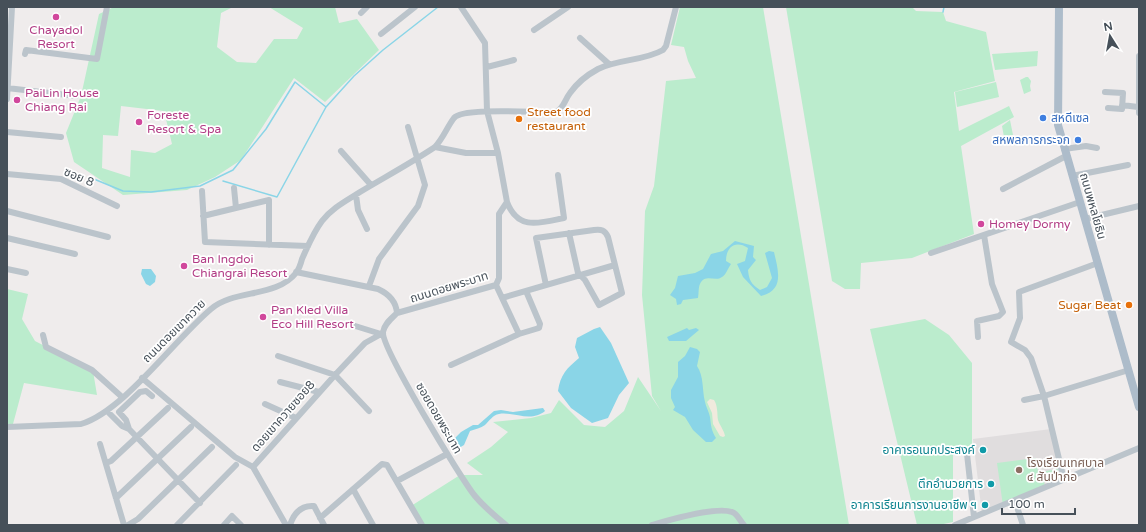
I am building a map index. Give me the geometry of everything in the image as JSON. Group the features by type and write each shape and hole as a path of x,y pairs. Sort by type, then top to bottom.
{"main road":[{"name":"ถนนพหลโยธิน","path":"1060,7 1057,112 1065,153 1129,370 1136,384 1139,407"}],"street":[{"path":"7,99 9,20 12,7"},
{"path":"24,54 26,50 97,59 107,7"},
{"path":"361,13 367,7"},
{"path":"381,34 415,7"},
{"path":"461,7 485,43 487,112 498,153 507,202 513,214 524,222 540,223 564,218 558,175"},
{"path":"534,30 568,7"},
{"path":"352,325 382,333 385,325 398,313 397,306 388,293 369,286 296,272 322,221 337,206 435,147 444,137 454,118 459,114 487,112 556,112 561,109 569,94 582,79 608,64 663,50 666,46 676,7"},
{"path":"580,38 608,64"},
{"path":"1122,105 1139,110 1139,56"},
{"path":"486,67 514,60"},
{"path":"8,88 76,96"},
{"path":"1105,92 1124,93 1122,109 1108,108"},
{"path":"369,286 379,259 418,206 425,185 408,127"},
{"path":"7,132 61,136"},
{"path":"1004,189 1065,153 1086,146 1097,148"},
{"path":"435,147 466,153 498,153"},
{"path":"341,151 371,185"},
{"path":"1072,176 1128,165"},
{"name":"ซอย 8","path":"7,174 61,179 117,206"},
{"path":"234,188 236,208"},
{"path":"202,191 205,242 308,246"},
{"path":"356,195 358,210 367,229"},
{"path":"203,216 269,200 269,244"},
{"name":"ถนนดอยพระบาท","path":"398,313 496,285 499,278 501,255 499,214 507,202"},
{"path":"931,253 1080,202"},
{"path":"1085,218 1139,206"},
{"path":"7,211 108,237"},
{"path":"546,285 536,238 569,233 600,229 608,237 622,293 599,305 576,269 569,233"},
{"path":"978,337 977,321 999,316 1003,312 992,284 984,235"},
{"path":"7,238 75,254"},
{"path":"1064,480 1044,396 1031,358 1025,350 1011,342 1020,318 1019,292 1098,263"},
{"path":"502,298 615,265"},
{"path":"7,269 26,273"},
{"name":"ถนนดอยเขาควาย","path":"7,427 81,424 91,421 107,411 122,397 191,326 213,307 223,301 279,284 296,272"},
{"path":"496,285 519,334"},
{"path":"451,365 519,334 536,330 540,327 526,291"},
{"name":"ดอยเขาควายซอย8","path":"142,378 235,457 254,467 319,392 365,343 382,333"},
{"name":"ซอยดอยพระบาท","path":"382,333 385,342 406,382 447,454 474,496 505,525"},
{"path":"43,335 46,347 92,370 122,397"},
{"path":"278,356 335,375 369,411"},
{"path":"1024,400 1044,396 1129,370"},
{"path":"280,382 319,392"},
{"path":"152,396 146,391 140,392 119,412 126,420 129,428 137,438 200,503"},
{"path":"265,404 296,418"},
{"path":"106,463 111,461 137,438 168,408"},
{"path":"107,411 122,426 129,428"},
{"path":"116,498 191,427"},
{"path":"100,444 124,525"},
{"path":"128,525 138,519 212,446"},
{"path":"955,525 1139,448"},
{"path":"397,481 447,454"},
{"path":"967,454 974,517"},
{"path":"320,518 382,464 387,465 422,525"},
{"path":"177,525 236,465"},
{"path":"254,467 286,525"},
{"path":"353,489 373,525"},
{"path":"1015,501 1023,525"},
{"path":"290,525 298,511 306,506 314,506 324,525"},
{"path":"652,525 706,512 726,511 735,514 744,525"},
{"path":"224,525 232,516 241,525"}],"shaded area":[{"name":"โรงเรียนเทศบาล ๔ สันป่าก่อ","path":"1051,429 1062,476 1060,481 982,514 973,439"}],"green space":[{"path":"114,7 233,7 221,13 217,47 237,62 256,63 274,39 297,39 303,28 269,7 335,7 339,23 357,19 379,50 325,102 294,78 241,160 215,177 187,190 123,195 74,162 66,133 81,96 99,14","holes":["121,106 164,111 172,144 155,153 131,150 130,177 102,168 103,135 118,136"]},
{"path":"680,7 763,7 849,525 422,525 411,506 460,475 483,475 467,463 491,447 508,432 493,422 531,418 551,413 559,400 584,425 605,427 624,411 638,377 661,411 652,396 642,295 645,211 654,186 666,81 696,78 688,61 684,47 671,45"},
{"path":"786,7 912,7 916,11 943,12 946,21 986,32 995,81 954,92 959,131 1009,106 1014,117 961,146 974,234 912,258 861,263 860,289 845,289 832,281"},
{"path":"1038,51 1037,66 995,70 992,54"},
{"path":"1028,77 1031,81 1031,91 1024,94 1020,80"},
{"path":"996,82 999,97 957,107 955,92"},
{"path":"1010,120 1013,135 1004,137 1002,126"},
{"path":"7,289 28,294 22,319 35,341 93,371 97,395 24,383 13,424 7,425"},
{"path":"925,319 949,335 972,363 972,445 953,454 953,522 939,525 917,525 870,329"},
{"path":"1036,458 1038,472 1043,472 1045,488 1003,506 997,463"},
{"path":"1058,469 1059,479 1047,484 1046,471"}],"sand":[{"path":"710,399 714,400 716,405 718,420 725,436 723,437 720,436 713,424 712,413 707,402"}],"water":[{"path":"735,241 754,246 753,257 756,260 748,270 748,273 754,286 760,290 767,287 772,278 765,253 769,251 774,252 778,278 774,289 761,296 743,277 737,264 745,261 748,248 736,245 730,248 726,256 726,261 731,264 726,273 717,279 708,278 703,280 699,285 698,298 683,300 681,304 677,305 676,299 670,295 675,288 678,276 695,273 703,269 711,254 723,251"},
{"path":"142,269 151,269 156,276 155,282 150,286 146,284 141,274"},
{"path":"600,327 611,343 629,383 619,395 608,418 592,423 571,408 558,391 562,376 579,358 575,347 577,338"},
{"path":"687,328 689,330 696,328 699,330 686,341 669,341 667,337"},
{"path":"690,347 697,349 700,352 697,366 701,374 705,402 716,438 712,442 706,442 693,430 685,417 673,410 675,407 671,398 671,390 678,377 678,362 685,356"},
{"path":"543,408 545,411 534,416 497,415 480,428 470,431 464,445 459,448 455,443 455,438 461,432 473,425 478,425 494,411 501,410 513,412"}],"waterway":[{"path":"223,181 277,197 326,107 354,76 383,50 438,7"},
{"path":"943,12 944,7"},
{"path":"89,177 123,191 151,192 200,186 233,170 266,129 295,82 326,107"}],"place":[{"name":"Chayadol Resort","path":"56,17"},
{"name":"PaiLin House Chiang Rai","path":"17,100"},
{"name":"สหดีเซล","path":"1043,118"},
{"name":"Street food restaurant","path":"519,119"},
{"name":"Foreste Resort & Spa","path":"139,122"},
{"name":"สหพลการกระจก","path":"1078,140"},
{"name":"Homey Dormy","path":"981,224"},
{"name":"Ban Ingdoi Chiangrai Resort","path":"184,266"},
{"name":"Sugar Beat","path":"1129,305"},
{"name":"Pan Kled Villa Eco Hill Resort","path":"263,317"},
{"name":"อาคารอเนกประสงค์","path":"983,450"},
{"name":"โรงเรียนเทศบาล ๔ สันป่าก่อ","path":"1019,470"},
{"name":"ตึกอำนวยการ","path":"991,484"},
{"name":"อาคารเรียนการงานอาชีพ ฯ","path":"985,505"}]}
